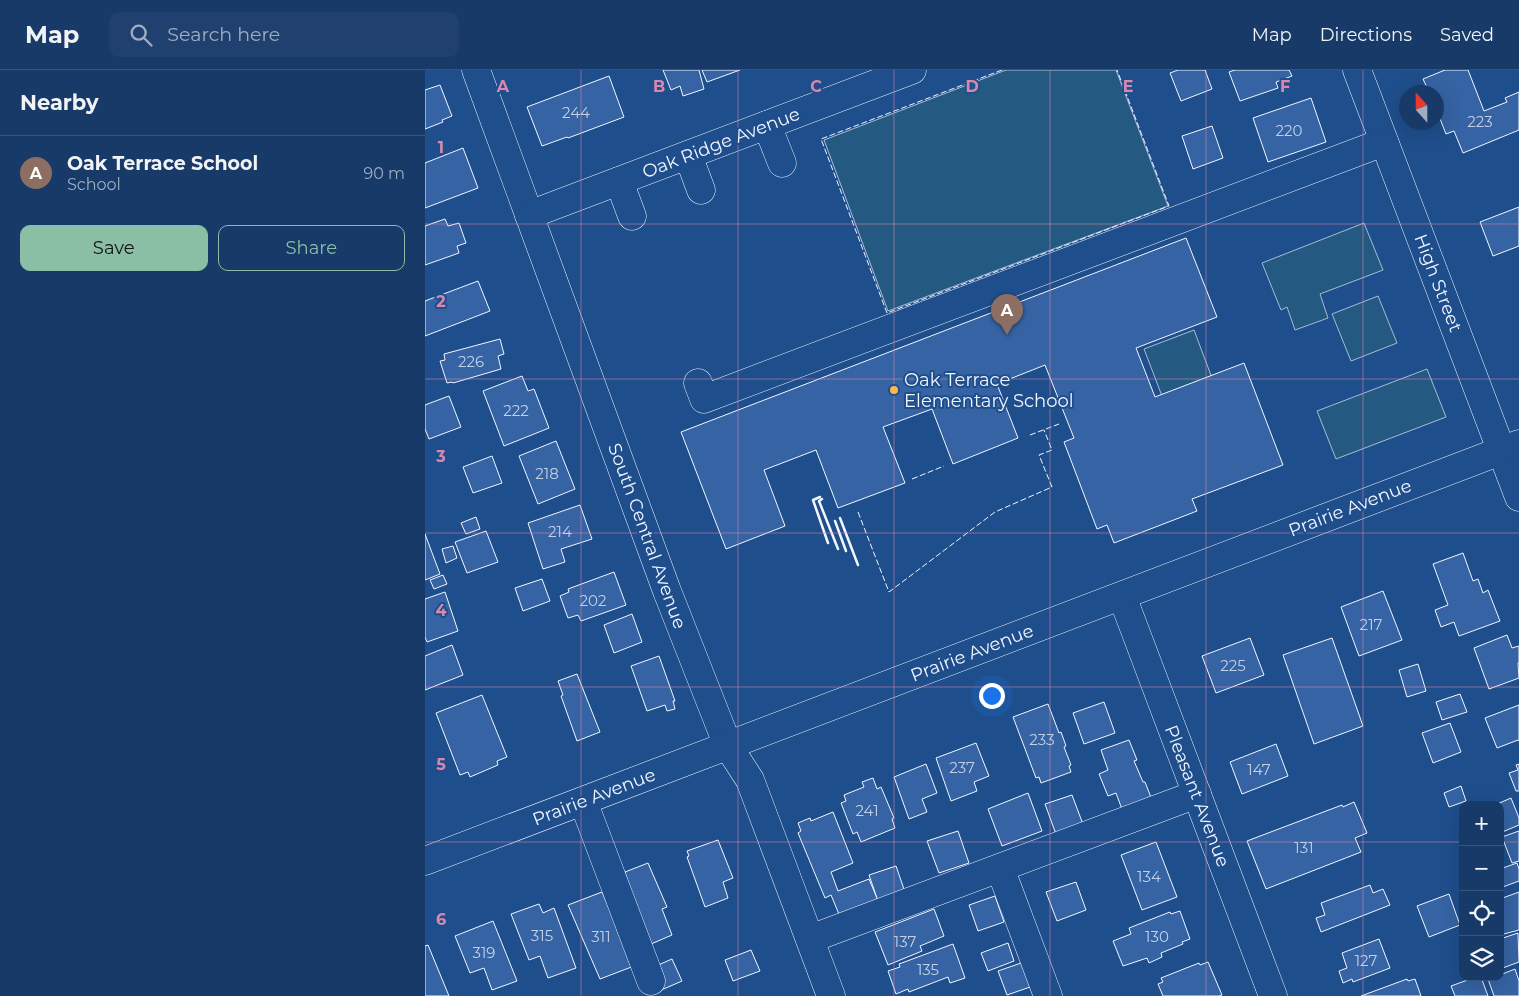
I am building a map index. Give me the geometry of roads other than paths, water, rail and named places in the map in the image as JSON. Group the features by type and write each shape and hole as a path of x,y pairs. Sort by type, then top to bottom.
{"street":[{"name":"South Central Avenue","path":"476,70 667,591 728,746 750,780 831,996"},
{"name":"Oak Ridge Avenue","path":"529,216 912,70"},
{"name":"High Street","path":"1357,70 1384,142 1510,447 1519,497"},
{"path":"767,125 782,163"},
{"path":"698,383 704,400 770,365 848,334 1384,142"},
{"path":"688,155 701,190"},
{"path":"619,181 632,216"},
{"name":"Prairie Avenue","path":"425,861 1510,447"},
{"name":"Pleasant Avenue","path":"1122,596 1273,996"},
{"path":"810,939 1197,794"},
{"path":"583,801 651,981"},
{"path":"1000,868 1047,996"}],"place":[{"name":"Oak Terrace School","path":"1007,335"},
{"name":"Oak Terrace Elementary School","path":"894,390"}]}
